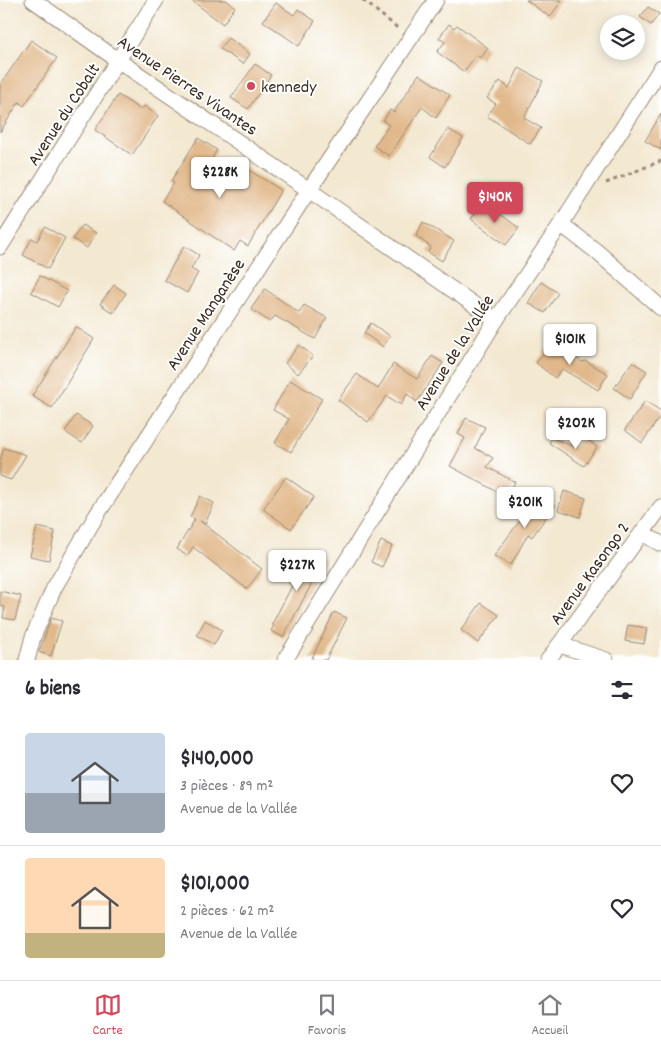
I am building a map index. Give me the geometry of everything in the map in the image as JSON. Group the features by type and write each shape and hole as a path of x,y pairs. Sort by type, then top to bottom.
{"street":[{"name":"Avenue Pierres Vivantes","path":"33,0 496,320"},
{"name":"Avenue du Cobalt","path":"0,246 156,0"},
{"name":"Avenue Manganèse","path":"27,660 33,637 45,607 68,563 102,507 309,190 436,0"},
{"name":"Avenue de la Vallée","path":"285,660 496,320 561,224 661,68"},
{"path":"561,224 596,251 661,308"},
{"name":"Avenue Kasongo 2","path":"548,660 661,508"},
{"path":"642,533 661,544"},
{"path":"560,645 606,660"}],"path":[{"path":"363,0 410,39"},
{"path":"579,194 661,161"}],"building":[{"path":"191,0 226,0 235,7 223,24"},
{"path":"526,0 562,0 550,17"},
{"path":"276,3 294,15 298,9 315,21 299,46 263,21"},
{"path":"648,7 659,14 651,25 645,21 645,15 642,15"},
{"path":"449,24 454,28 457,25 488,48 481,58 476,55 464,72 437,52 445,42 439,38"},
{"path":"228,38 250,54 243,64 220,49"},
{"path":"31,40 57,58 24,106 19,102 0,132 0,85"},
{"name":"kennedy","path":"255,64 271,75 248,109 231,98"},
{"path":"519,68 543,81 524,118 541,128 530,144 487,116 496,104 487,98 500,81 509,88"},
{"path":"419,74 450,95 436,118 422,107 389,156 374,146 389,125 383,121 390,110 394,112"},
{"path":"118,95 141,110 144,106 158,116 132,155 95,130"},
{"path":"661,114 661,150 645,141"},
{"path":"448,129 463,138 445,167 430,157"},
{"path":"198,138 217,150 205,170 229,188 242,166 281,190 248,246 240,241 234,251 162,201 174,183 171,181"},
{"path":"484,202 519,228 506,245 471,219"},
{"path":"423,222 454,241 442,261 428,252 431,247 416,236"},
{"path":"82,225 96,233 87,248 73,239"},
{"path":"45,227 65,238 48,269 23,255 32,238 37,241"},
{"path":"184,246 199,255 191,269 198,273 187,293 164,280"},
{"path":"40,276 67,291 58,307 31,292"},
{"path":"541,282 558,293 545,313 528,303"},
{"path":"114,285 126,293 113,313 100,304"},
{"path":"265,289 299,313 304,305 327,318 315,339 275,316 270,322 251,309"},
{"path":"371,323 390,336 383,347 364,333"},
{"path":"76,327 94,339 52,408 32,396"},
{"path":"554,340 582,362 586,361 608,374 598,390 562,369 555,378 536,363"},
{"path":"299,345 313,356 298,374 285,363"},
{"path":"432,356 443,363 417,402 407,394 401,405 387,396 368,422 338,400 357,374 378,389 393,364 417,379"},
{"path":"632,362 647,371 630,399 614,388"},
{"path":"290,380 322,399 291,452 275,443 289,419 273,410"},
{"path":"645,401 661,411 661,415 642,443 625,430"},
{"path":"76,415 93,426 82,443 65,432"},
{"path":"466,418 485,427 475,448 493,458 487,467 515,482 507,497 450,466 465,438 458,434"},
{"path":"582,436 597,447 584,466 549,443 552,438 575,447"},
{"path":"4,448 26,455 11,480 0,476 0,461"},
{"path":"286,477 314,497 291,529 263,509"},
{"path":"564,491 586,498 580,517 558,510"},
{"path":"539,494 555,505 532,537 528,534 511,565 494,556"},
{"path":"200,496 214,503 205,524 200,521 262,569 247,589 193,547 187,556 177,549 195,519 190,517"},
{"path":"37,527 55,531 49,560 30,556"},
{"path":"381,541 392,546 382,567 371,562"},
{"path":"310,551 325,559 283,637 271,631 274,625 272,624 293,584 287,581 294,568 299,571"},
{"path":"0,591 21,596 15,620 3,618 5,607 0,605"},
{"path":"481,603 499,615 478,643 461,630"},
{"path":"334,612 347,618 326,660 311,660"},
{"path":"51,618 62,621 51,656 39,652"},
{"path":"205,620 222,630 214,645 197,635"},
{"path":"628,625 647,628 644,644 625,641"}],"place":[{"name":"kennedy","path":"251,86"}]}
